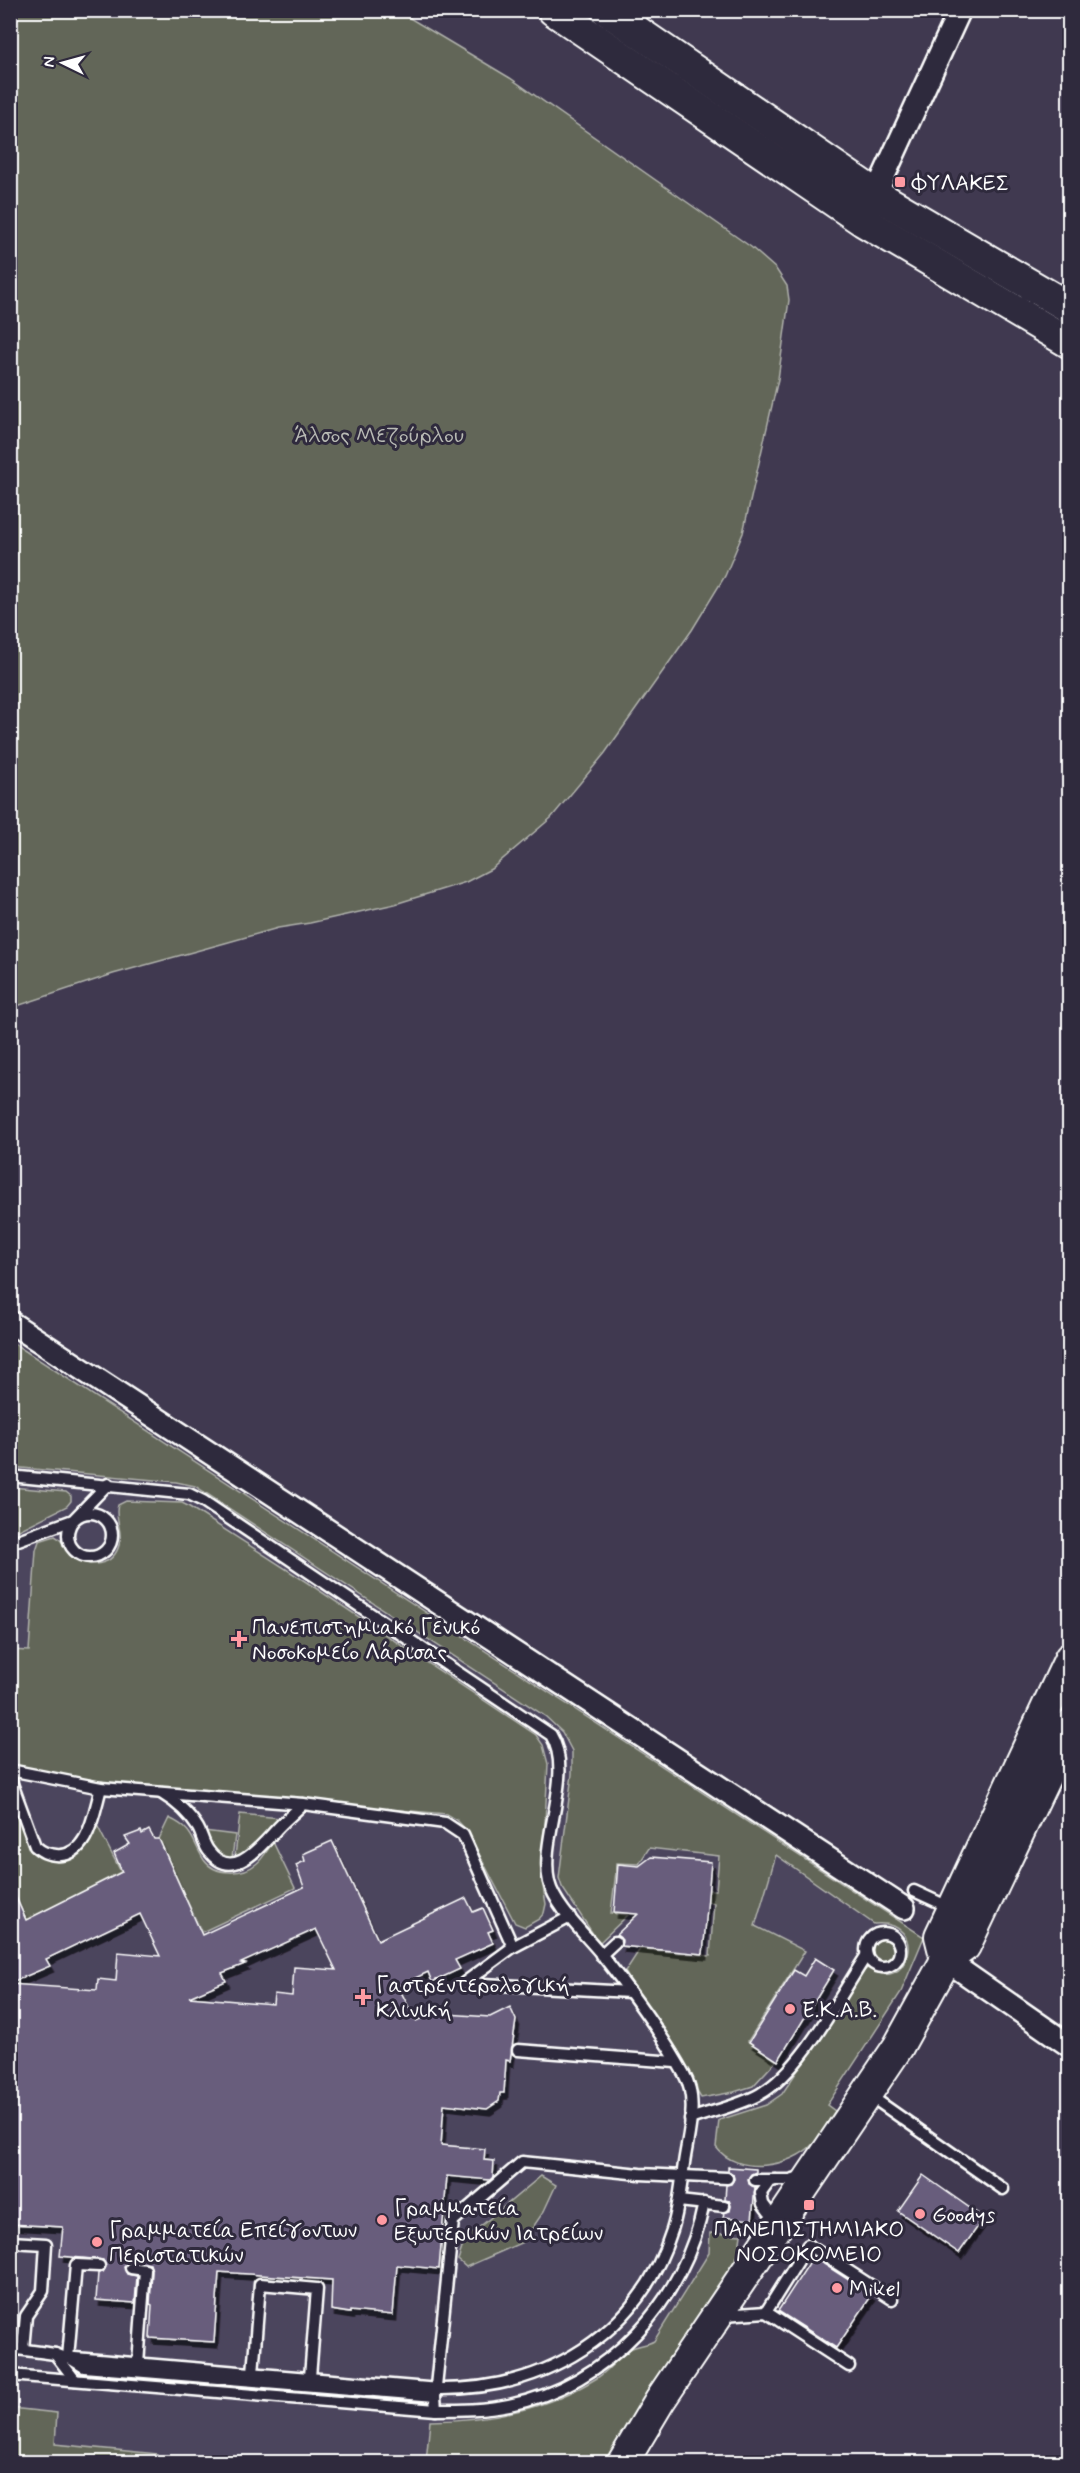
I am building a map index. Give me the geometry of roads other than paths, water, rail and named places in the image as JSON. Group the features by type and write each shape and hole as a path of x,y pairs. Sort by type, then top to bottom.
{"street":[{"path":"553,10 863,221 1070,343"},
{"path":"606,10 875,194 1070,308"},
{"path":"863,221 960,10"},
{"path":"10,1322 909,1900"},
{"path":"1070,1658 940,1936 946,1960 1070,2046"},
{"path":"623,2463 660,2400 719,2315 776,2214 814,2169 898,2047 946,1960 965,1946 1070,1725"}],"lane":[{"path":"10,1476 108,1484 189,1494 203,1501 551,1735 556,1743 560,1762 548,1862 549,1881 555,1895 570,1917 655,2025 675,2062 685,2075 692,2097 679,2201 663,2254 647,2283 622,2316 585,2349 547,2370 515,2382 436,2392 84,2367 68,2358"},
{"path":"10,1543 73,1520 90,1512 103,1517 111,1529 111,1543 107,1549 95,1557 88,1558 74,1551 67,1537 73,1520 108,1484"},
{"path":"10,1770 101,1788 303,1804 438,1820 452,1826 463,1835 513,1947"},
{"path":"10,1778 35,1846 44,1853 60,1855 74,1851 87,1834 101,1788"},
{"path":"158,1791 178,1804 197,1827 208,1850 218,1859 230,1863 240,1862 254,1854 303,1804"},
{"path":"909,1900 951,1909"},
{"path":"570,1917 513,1947 464,1983 630,1992"},
{"path":"602,1955 615,1942"},
{"path":"690,2119 759,2095 783,2078 801,2056 866,1956"},
{"path":"518,2050 675,2062"},
{"path":"866,2093 1003,2188"},
{"path":"436,2410 453,2221 522,2162 682,2177 727,2178"},
{"path":"755,2180 798,2178 814,2169"},
{"path":"775,2180 769,2182 761,2193 763,2204 776,2214"},
{"path":"679,2201 724,2206"},
{"path":"10,2375 436,2410 486,2409 534,2398 579,2378 620,2349 646,2324 672,2288 695,2239 704,2204"},
{"path":"753,2209 776,2214"},
{"path":"10,2242 46,2244 43,2291 26,2316 23,2349"},
{"path":"766,2312 808,2245 892,2299"},
{"path":"68,2358 76,2265 99,2266"},
{"path":"131,2268 145,2270 138,2364"},
{"path":"253,2373 260,2284 317,2289 310,2377"},
{"path":"719,2315 766,2312 849,2366"},
{"path":"10,2348 68,2358 310,2377 436,2392"},
{"path":"54,2354 75,2380"}],"place":[{"name":"ΦΥΛΑΚΕΣ","path":"900,182"},
{"name":"Πανεπιστημιακό Γενικό Νοσοκομείο Λάρισας","path":"239,1639"},
{"name":"Γαστρεντερολογική Κλινική","path":"363,1997"},
{"name":"E.K.A.B.","path":"790,2009"},
{"name":"ΠΑΝΕΠΙΣΤΗΜΙΑΚΟ ΝΟΣΟΚΟΜΕΙΟ","path":"809,2205"},
{"name":"Goodys","path":"920,2214"},
{"name":"Γραμματεία Εξωτερικών Ιατρείων","path":"382,2220"},
{"name":"Γραμματεία Επείγοντων Περιστατικών","path":"97,2242"},
{"name":"Mikel","path":"837,2288"}],"park label":[{"name":"Άλσος Μεζούρλου","path":"379,434"}]}
